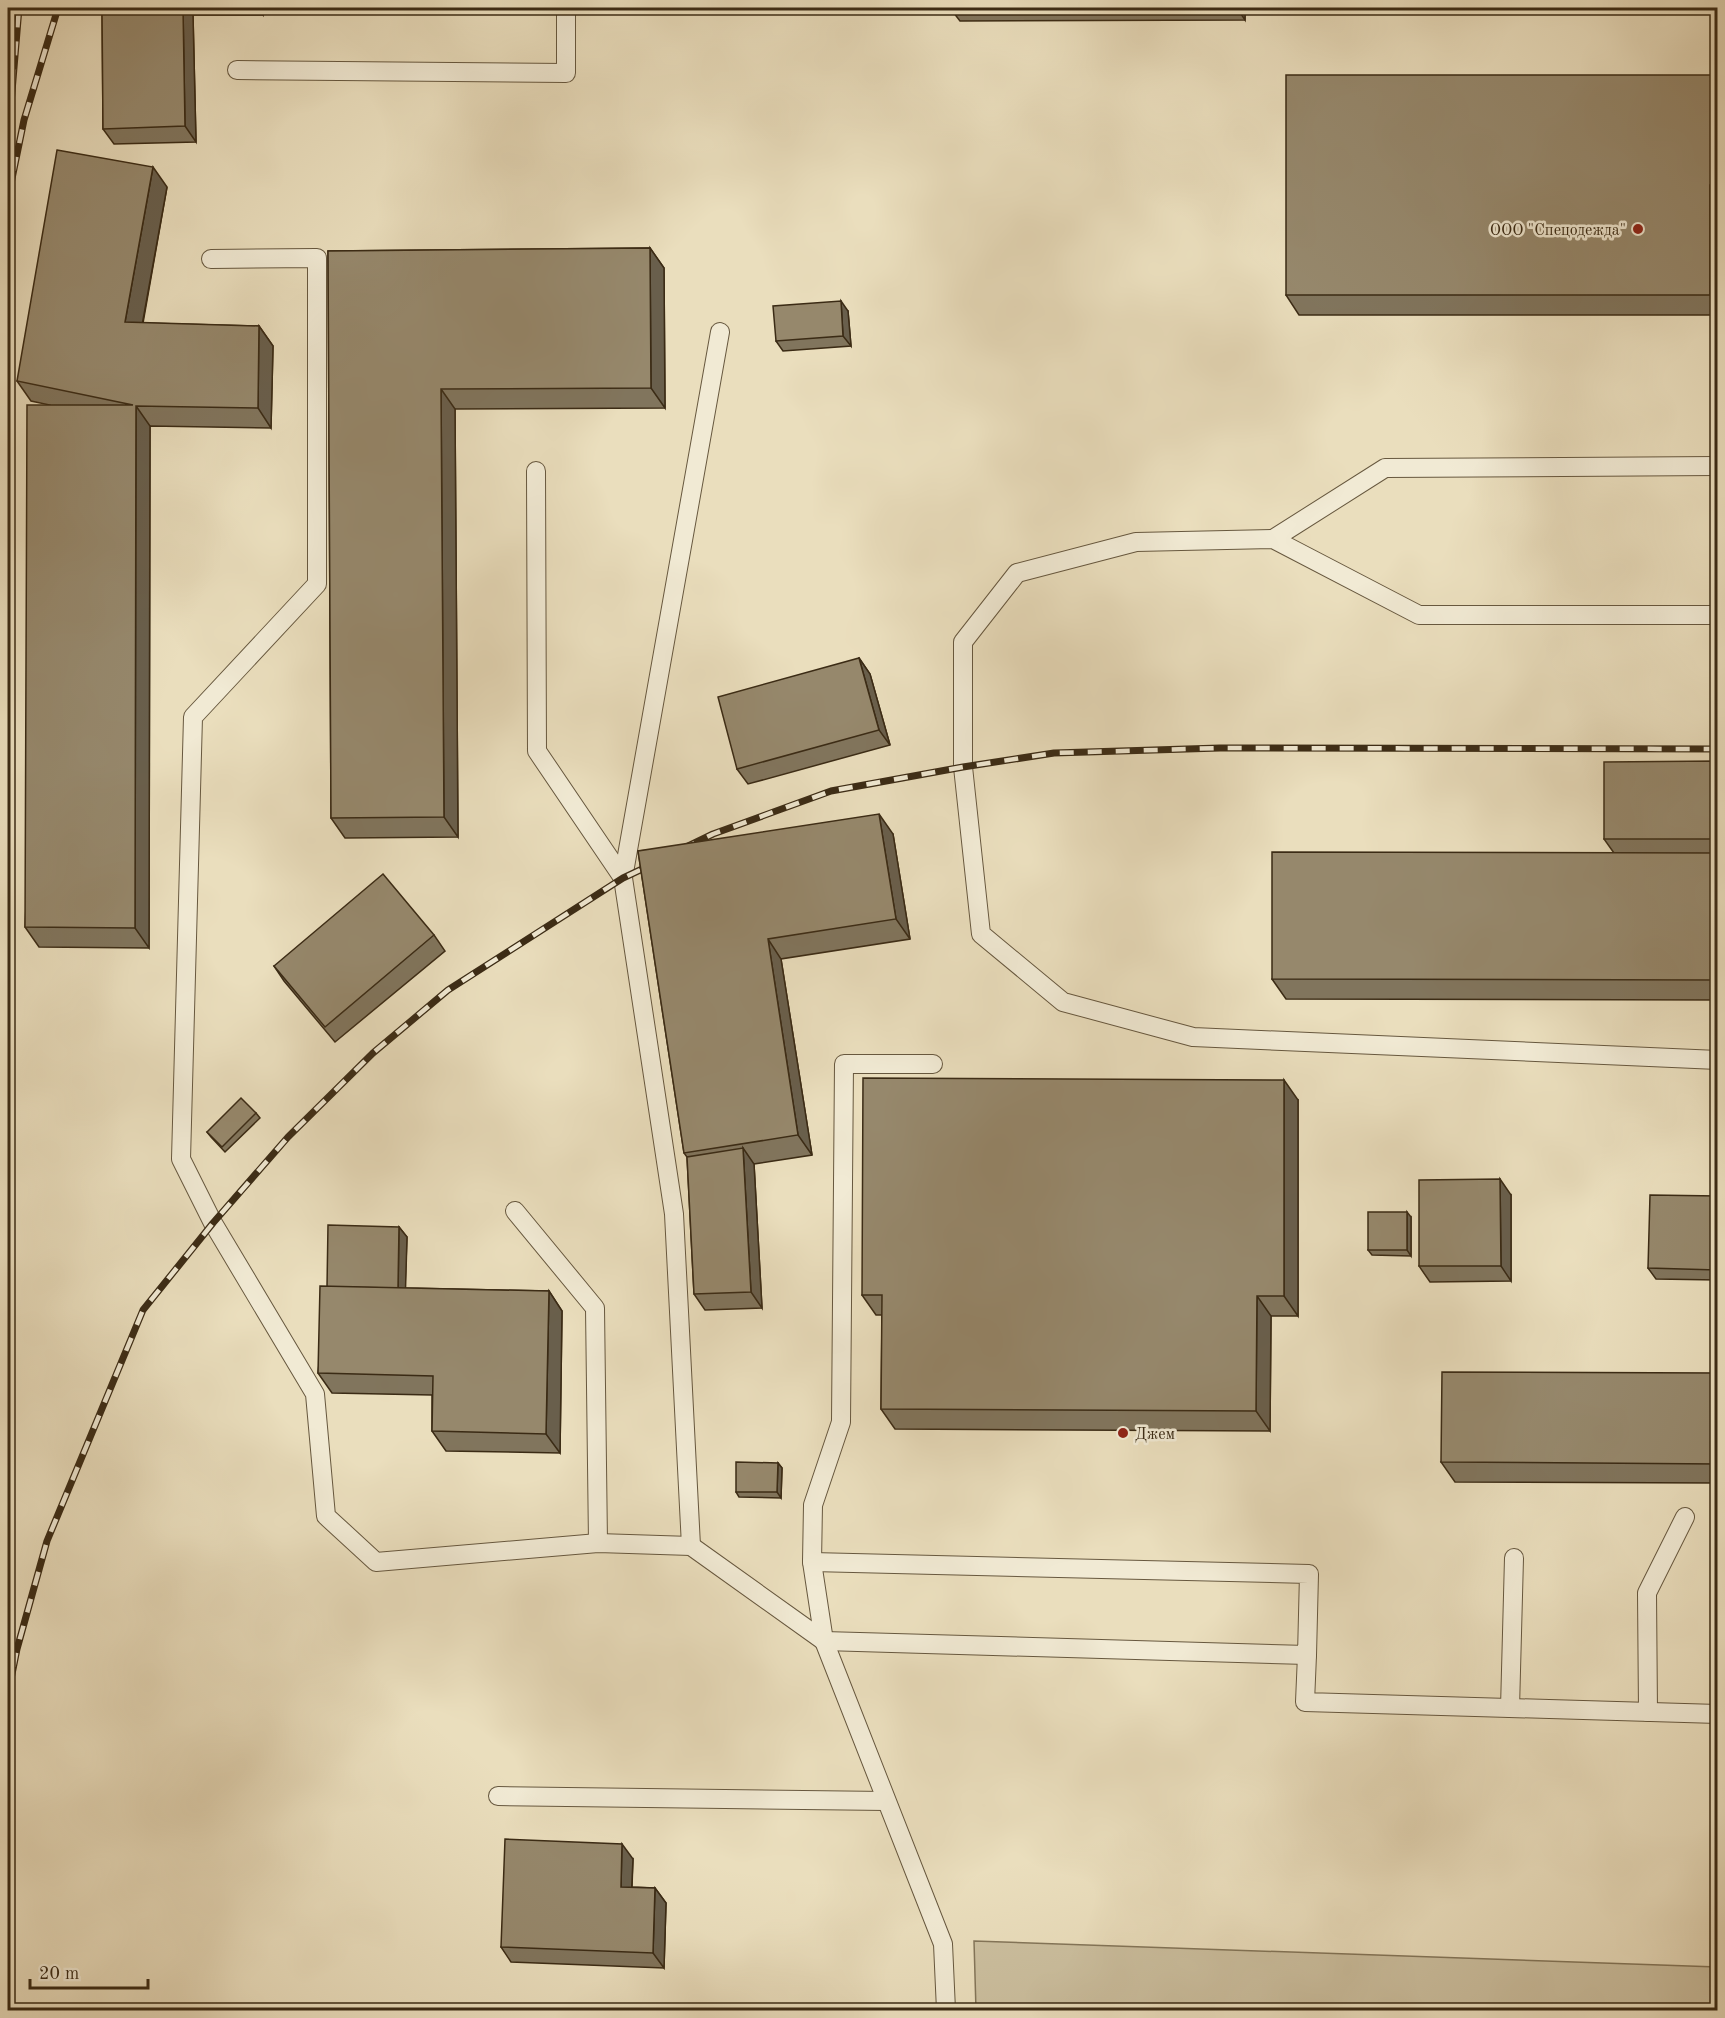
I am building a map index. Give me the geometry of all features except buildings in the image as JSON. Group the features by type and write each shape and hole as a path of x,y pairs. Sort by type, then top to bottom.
{"lane":[{"path":"237,70 566,73 566,8"},
{"path":"211,259 317,258 317,584 193,717 181,1159 213,1223 315,1394 326,1516 376,1562 598,1543 692,1546 824,1641 1307,1655"},
{"path":"692,1546 674,1214 623,878 720,332"},
{"path":"1273,539 1385,468 1718,466"},
{"path":"536,471 537,751 623,878"},
{"path":"1718,615 1419,615 1273,539 1136,542 1017,573 963,642 963,767 981,934 1063,1002 1193,1037 1718,1060"},
{"path":"933,1064 844,1064 842,1422 813,1505 812,1562 824,1641 943,1944 946,2010"},
{"path":"515,1211 595,1308 598,1543"},
{"path":"1648,1712 1647,1593 1685,1517"},
{"path":"1510,1708 1514,1558"},
{"path":"812,1562 1309,1574 1305,1702 1718,1714"},
{"path":"498,1796 886,1801"}],"shaded area":[{"path":"974,1941 1717,1967 1717,2010 976,2010"}],"railway":[{"path":"8,139 19,8"},
{"path":"8,198 24,120 58,8"},
{"path":"682,849 713,834 831,791 1054,753 1220,748 1718,749"},
{"path":"8,1694 17,1649 47,1541 143,1310 213,1223 288,1137 373,1053 448,990 623,878 655,863"}],"place":[{"name":"ООО \"Спецодежда\"","path":"1638,229"},
{"name":"Джем","path":"1123,1433"}]}
